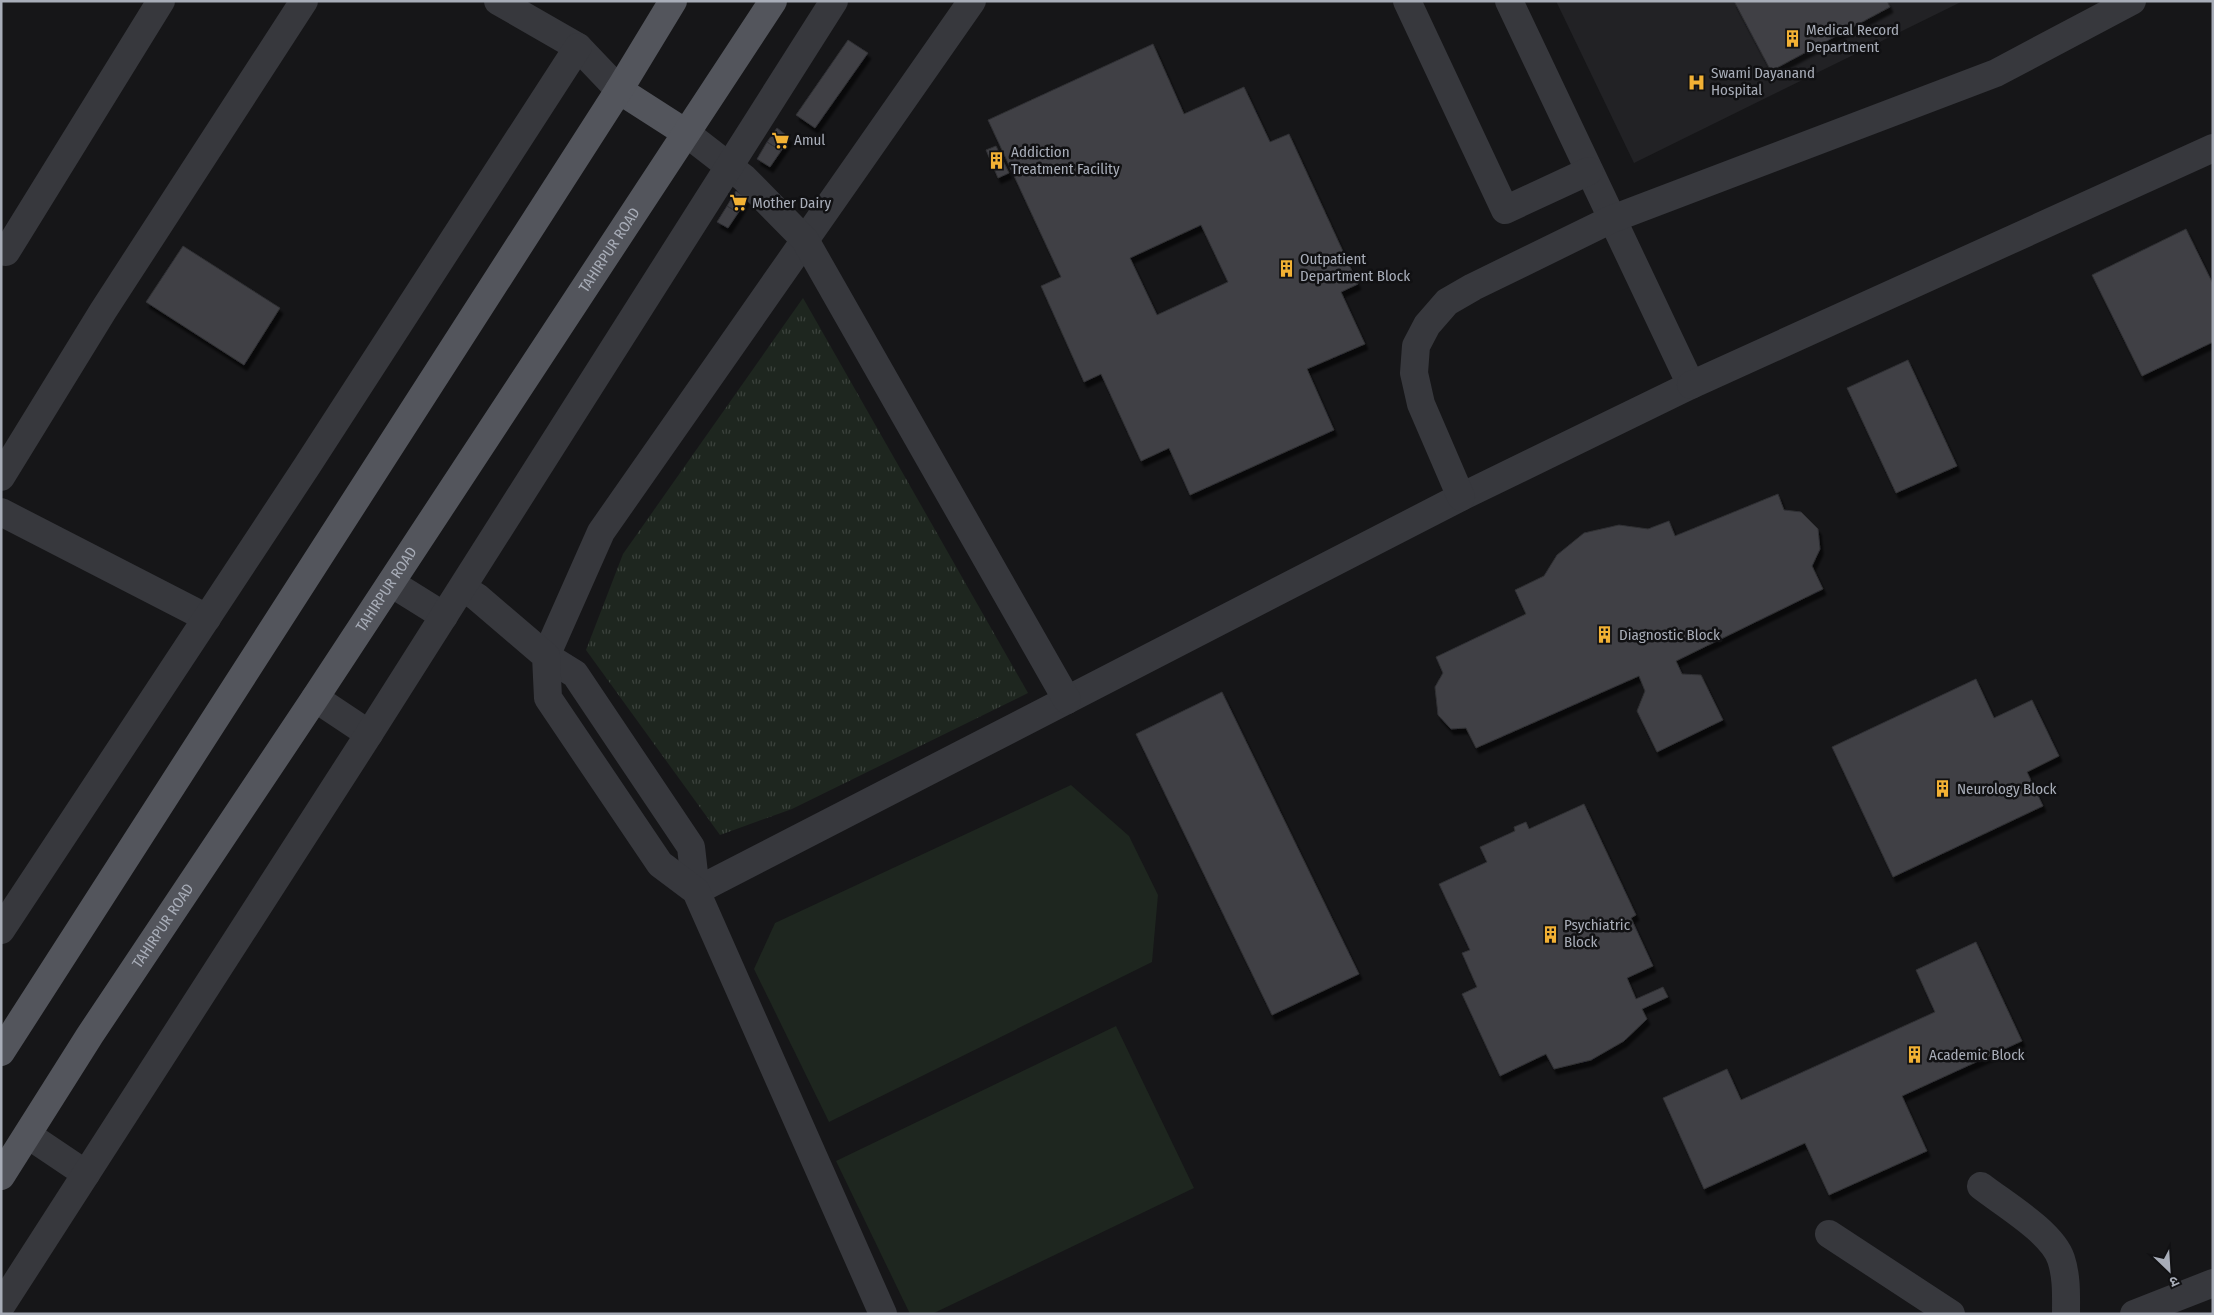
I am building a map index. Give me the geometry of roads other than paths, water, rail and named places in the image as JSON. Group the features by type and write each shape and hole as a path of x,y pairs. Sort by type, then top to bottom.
{"main road":[{"path":"1,1052 619,90 673,1"},
{"name":"TAHIRPUR ROAD","path":"1,1176 90,1034 315,698 773,1"},
{"path":"619,90 686,133"}],"street":[{"path":"6,252 161,1"},
{"path":"1,477 103,311 304,1"},
{"path":"498,1 578,47 619,90"},
{"path":"1,1306 463,588 834,1"},
{"path":"696,891 660,864 548,698 546,656 601,532 972,1"},
{"path":"1407,1 1505,210 1589,171"},
{"path":"1509,1 1691,385"},
{"path":"1461,497 1421,404 1414,374 1416,346 1419,339 1427,325 1447,302 1473,286 1612,219 1996,73 2132,1"},
{"path":"1,930 207,618 578,47"},
{"path":"686,133 744,178 805,240 1067,700"},
{"path":"696,891 1461,497 1691,385 2213,148"},
{"path":"1,512 207,618"},
{"path":"391,582 444,616"},
{"path":"463,588 477,596 546,656 575,674 691,847 696,891 883,1314"},
{"path":"315,698 369,734"},
{"path":"28,1135 86,1174"},
{"path":"1981,1186 2036,1228 2050,1242 2061,1258 2065,1278 2066,1314"},
{"path":"1828,1234 1951,1314"},
{"path":"2134,1314 2213,1283"}],"place":[{"name":"Medical Record Department","path":"1792,39"},
{"name":"Swami Dayanand Hospital","path":"1697,82"},
{"name":"Amul","path":"780,140"},
{"name":"Addiction Treatment Facility","path":"997,161"},
{"name":"Mother Dairy","path":"738,203"},
{"name":"Outpatient Department Block","path":"1286,268"},
{"name":"Diagnostic Block","path":"1605,635"},
{"name":"Neurology Block","path":"1943,789"},
{"name":"Psychiatric Block","path":"1550,934"},
{"name":"Academic Block","path":"1915,1055"}]}
